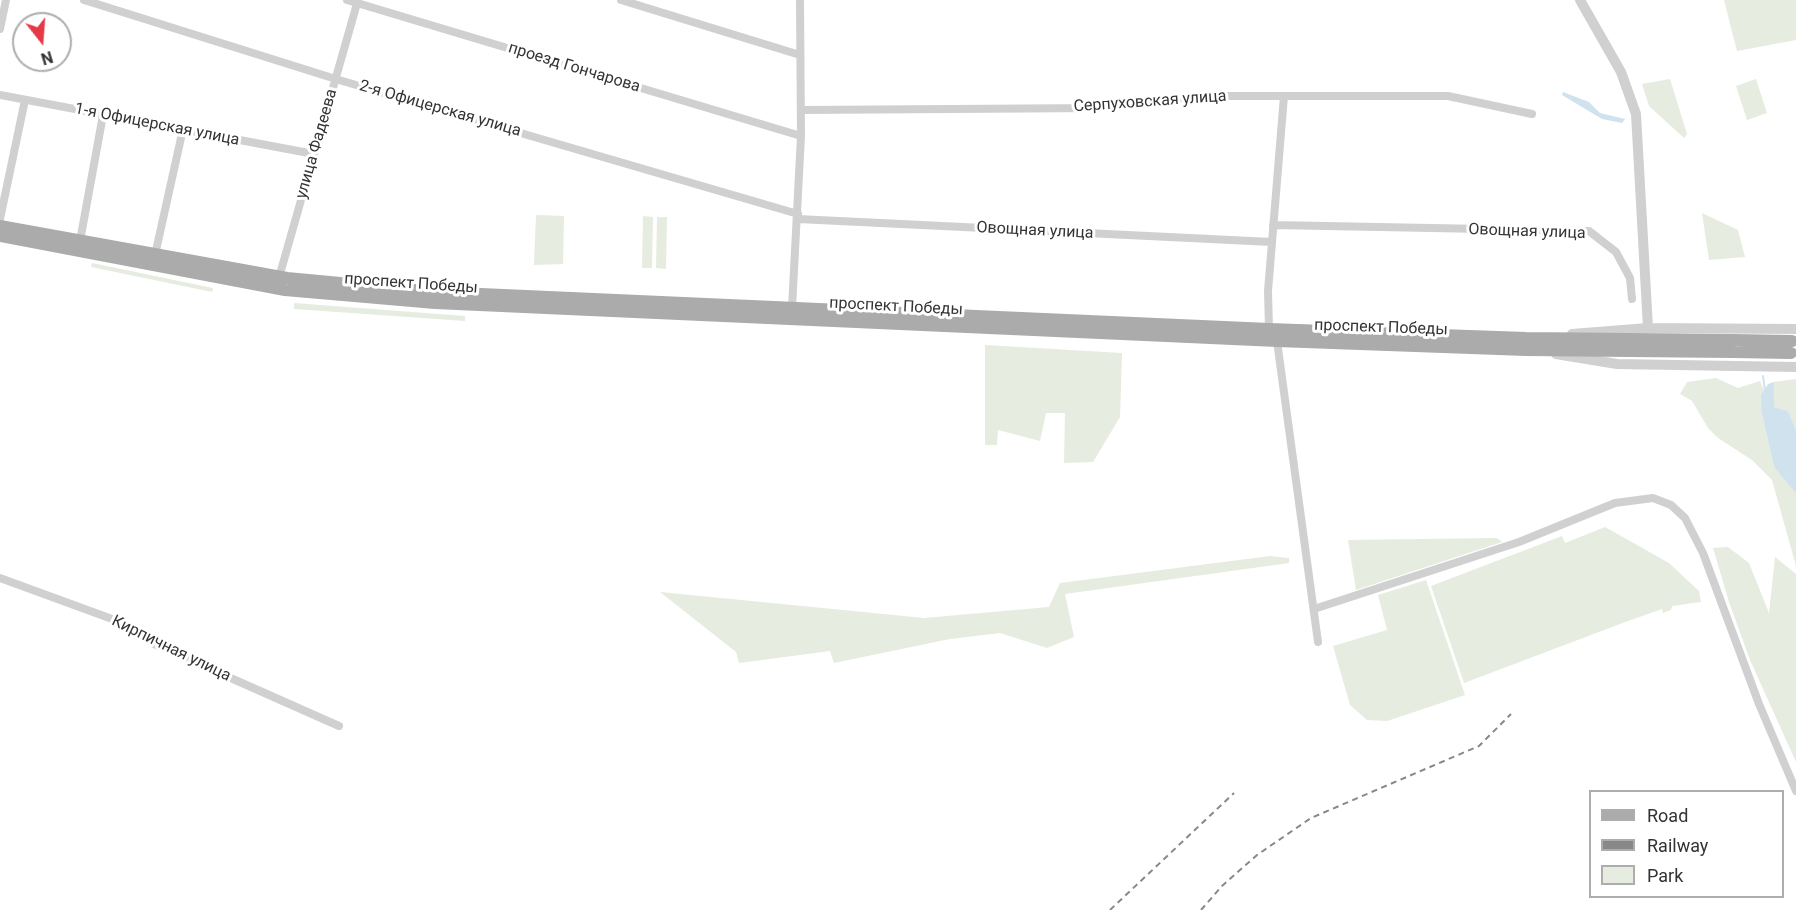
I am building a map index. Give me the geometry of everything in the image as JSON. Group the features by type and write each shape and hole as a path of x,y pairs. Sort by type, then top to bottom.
{"main road":[{"name":"проспект Победы","path":"0,226 155,255 277,283 1269,329 1526,344"},
{"name":"проспект Победы","path":"0,236 277,283 435,303 1276,341 1733,346 1794,344"}],"street":[{"path":"0,29 6,0"},
{"name":"2-я Офицерская улица","path":"84,0 798,217"},
{"name":"проезд Гончарова","path":"347,0 801,136"},
{"path":"621,0 800,55"},
{"path":"792,308 801,136 800,0"},
{"path":"1581,0 1621,72 1636,114 1648,328"},
{"name":"улица Фадеева","path":"277,283 357,2"},
{"name":"1-я Офицерская улица","path":"0,95 314,154"},
{"name":"Серпуховская улица","path":"801,110 1100,108 1198,96 1448,96 1532,114"},
{"path":"1284,96 1268,291 1269,329 1276,341 1318,642"},
{"path":"0,219 25,100"},
{"path":"80,241 103,114"},
{"path":"155,255 183,129"},
{"name":"Овощная улица","path":"798,217 1272,242"},
{"name":"Овощная улица","path":"1273,225 1589,231 1616,252 1630,278 1632,299"},
{"path":"1526,344 1648,328 1784,329"},
{"path":"1743,366 1744,329"},
{"path":"1784,329 1794,344"},
{"path":"1783,367 1784,329"},
{"path":"1526,344 1617,364 1796,367"},
{"path":"1314,609 1519,542 1616,503 1653,498 1671,505 1685,518 1703,553 1759,704 1796,790"},
{"name":"Кирпичная улица","path":"0,578 123,623 154,644 339,726"}],"green space":[{"path":"1724,0 1796,0 1796,40 1737,51"},
{"path":"1670,79 1687,134 1684,138 1649,106 1642,84"},
{"path":"1756,79 1767,113 1747,120 1736,86"},
{"path":"1702,213 1738,230 1745,257 1709,260"},
{"path":"536,215 564,216 563,264 534,265"},
{"path":"643,216 653,217 652,268 642,268"},
{"path":"657,217 667,217 666,269 656,268"},
{"path":"92,263 213,288 212,292 91,267"},
{"path":"294,303 465,316 465,321 294,309"},
{"path":"985,345 1122,353 1120,417 1093,462 1064,463 1065,413 1046,413 1040,441 998,430 997,445 985,445"},
{"path":"1716,378 1738,388 1760,381 1764,391 1762,414 1774,467 1796,492 1796,566 1772,480 1752,460 1718,438 1708,428 1692,401 1680,394 1687,382"},
{"path":"1796,379 1796,430 1788,411 1774,407 1773,394 1774,382"},
{"path":"1605,527 1669,563 1699,591 1701,602 1672,606 1671,610 1663,613 1662,609 1464,683 1431,586 1562,536 1565,543"},
{"path":"1497,538 1502,542 1356,590 1348,540"},
{"path":"1728,547 1749,563 1769,613 1775,557 1796,574 1796,762 1750,660 1729,602 1713,548"},
{"path":"1270,556 1289,558 1289,563 1065,594 1074,637 1047,648 1000,633 950,639 834,663 830,651 739,663 736,652 660,592 924,618 1049,607 1060,583"},
{"path":"1426,580 1465,695 1387,721 1367,720 1350,705 1333,646 1387,630 1378,595"}],"water":[{"path":"1563,92 1589,102 1600,113 1625,119 1622,123 1602,119 1562,95"},
{"path":"1774,382 1774,407 1788,411 1796,430 1796,493 1774,467 1762,414 1761,395 1768,384"}],"waterway":[{"path":"1763,376 1765,391"}],"railway":[{"path":"1201,910 1222,886 1257,855 1311,818 1479,746 1511,714"},
{"path":"1110,910 1234,793"}]}
